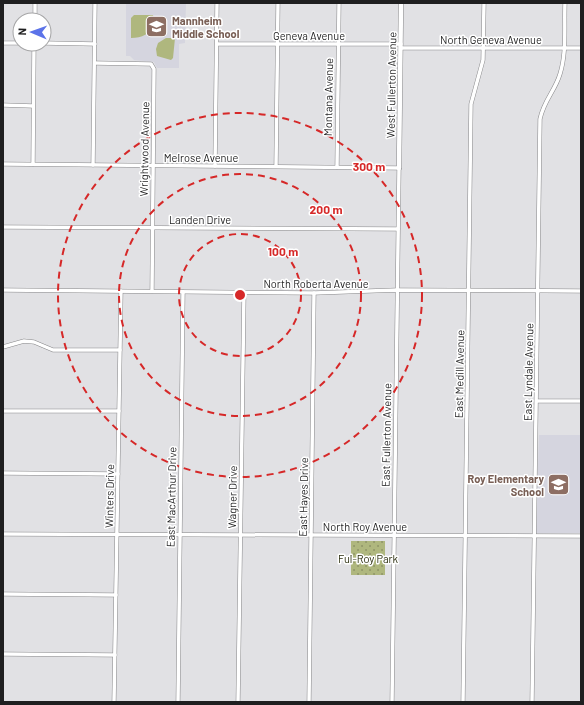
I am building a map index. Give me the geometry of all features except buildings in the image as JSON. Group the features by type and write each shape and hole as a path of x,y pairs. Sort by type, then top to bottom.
{"street":[{"path":"93,165 95,3"},
{"path":"215,166 217,3"},
{"path":"276,166 278,3"},
{"name":"Montana Avenue","path":"337,167 339,3"},
{"name":"West Fullerton Avenue","path":"399,168 401,3"},
{"name":"East Medill Avenue","path":"463,702 471,104 482,69 484,48 484,3"},
{"name":"East Lyndale Avenue","path":"532,702 539,292 540,119 543,107 560,74 564,48 565,3"},
{"path":"52,43 95,44"},
{"name":"Geneva Avenue","path":"217,44 338,44 401,46"},
{"name":"North Geneva Avenue","path":"401,46 581,48"},
{"path":"33,164 34,52"},
{"name":"Wrightwood Avenue","path":"95,63 151,64 154,69 152,291"},
{"path":"3,105 33,106"},
{"name":"Melrose Avenue","path":"3,164 399,168"},
{"name":"East Fullerton Avenue","path":"392,702 399,168"},
{"name":"Landen Drive","path":"3,227 398,229"},
{"name":"North Roberta Avenue","path":"3,290 314,293 397,290 539,292 581,291"},
{"name":"Winters Drive","path":"114,702 121,291"},
{"name":"East MacArthur Drive","path":"178,702 183,292"},
{"name":"Wagner Drive","path":"238,702 244,292"},
{"name":"East Hayes Drive","path":"309,702 314,293"},
{"path":"3,347 24,341 34,342 53,350 120,350"},
{"path":"537,401 581,401"},
{"path":"3,411 119,411"},
{"path":"3,473 118,474"},
{"name":"North Roy Avenue","path":"3,534 581,536"},
{"path":"3,594 116,595"},
{"path":"3,654 115,656"}],"shaded area":[{"name":"Mannheim Middle School","path":"126,3 186,3 185,43 179,44 179,68 157,68 154,62 134,60 130,56 126,56"},
{"name":"Roy Elementary School","path":"539,435 581,435 581,533 536,533"}],"green space":[{"path":"134,15 153,15 155,24 145,35 131,38 131,18"},
{"path":"166,38 175,38 173,58 171,60 157,56 156,49 158,43"},
{"name":"Ful-Roy Park","path":"351,541 385,541 385,575 351,575"}],"place":[{"name":"Mannheim Middle School","path":"156,26"},
{"name":"Roy Elementary School","path":"559,484"}]}
